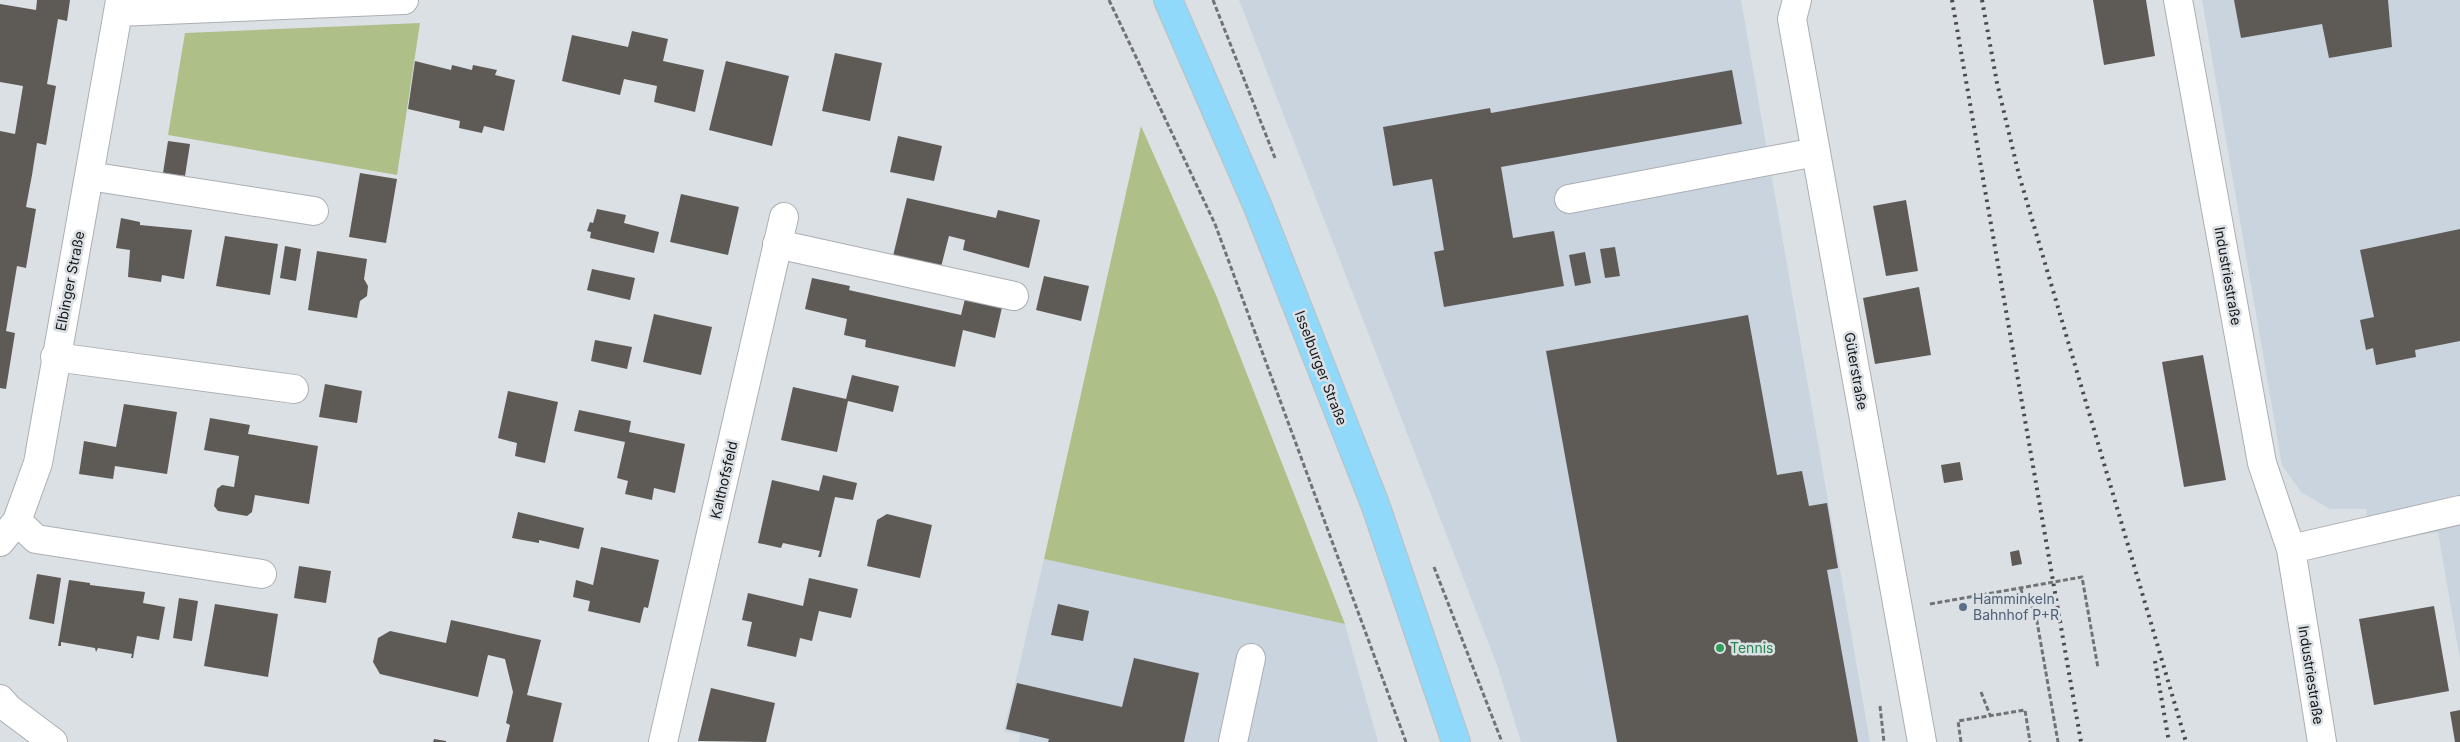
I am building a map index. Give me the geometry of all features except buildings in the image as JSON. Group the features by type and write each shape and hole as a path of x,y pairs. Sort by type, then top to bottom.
{"main road":[{"name":"Isselburger Straße","path":"1168,0 1258,207 1375,504 1456,742"}],"street":[{"path":"119,6 404,0"},
{"name":"Güterstraße","path":"1796,0 1792,19 1885,505 1898,609 1922,714 1922,742"},
{"name":"Industriestraße","path":"2178,0 2262,463 2291,549 2322,742"},
{"name":"Elbinger Straße","path":"0,542 17,521 38,463 55,357 119,6"},
{"path":"1569,199 1816,152"},
{"path":"89,176 314,211"},
{"name":"Kalthofsfeld","path":"663,742 784,217"},
{"path":"777,244 1014,296"},
{"path":"55,357 294,389"},
{"path":"2291,549 2460,510"},
{"path":"17,521 36,539 262,574"},
{"path":"1233,742 1251,658"},
{"path":"3,710 53,742"}],"path":[{"path":"1109,0 1215,224 1406,742"},
{"path":"1898,609 2082,577 2098,668"},
{"path":"2021,588 2023,599 2036,610 2058,742"},
{"path":"1980,692 1990,716"},
{"path":"1961,742 1958,721 2025,710 2030,742"}],"shaded area":[{"path":"1239,0 1741,0 1870,742 1521,742 1497,665"},
{"path":"2202,0 2460,0 2460,660 2438,532 2372,543 2366,509 2330,509 2301,492 2282,465"},
{"path":"1044,559 1345,624 1378,742 1019,742 1020,734 1004,731"}],"green space":[{"path":"420,23 397,175 168,135 185,33"},
{"path":"1141,126 1216,295 1345,624 1044,559"}],"railway":[{"path":"1952,0 2081,742"},
{"path":"1982,0 1997,83 2019,175 2186,742"},
{"path":"2155,661 2169,742"}],"place":[{"name":"Hamminkeln Bahnhof P+R","path":"1963,607"},
{"name":"Tennis","path":"1720,648"}]}
